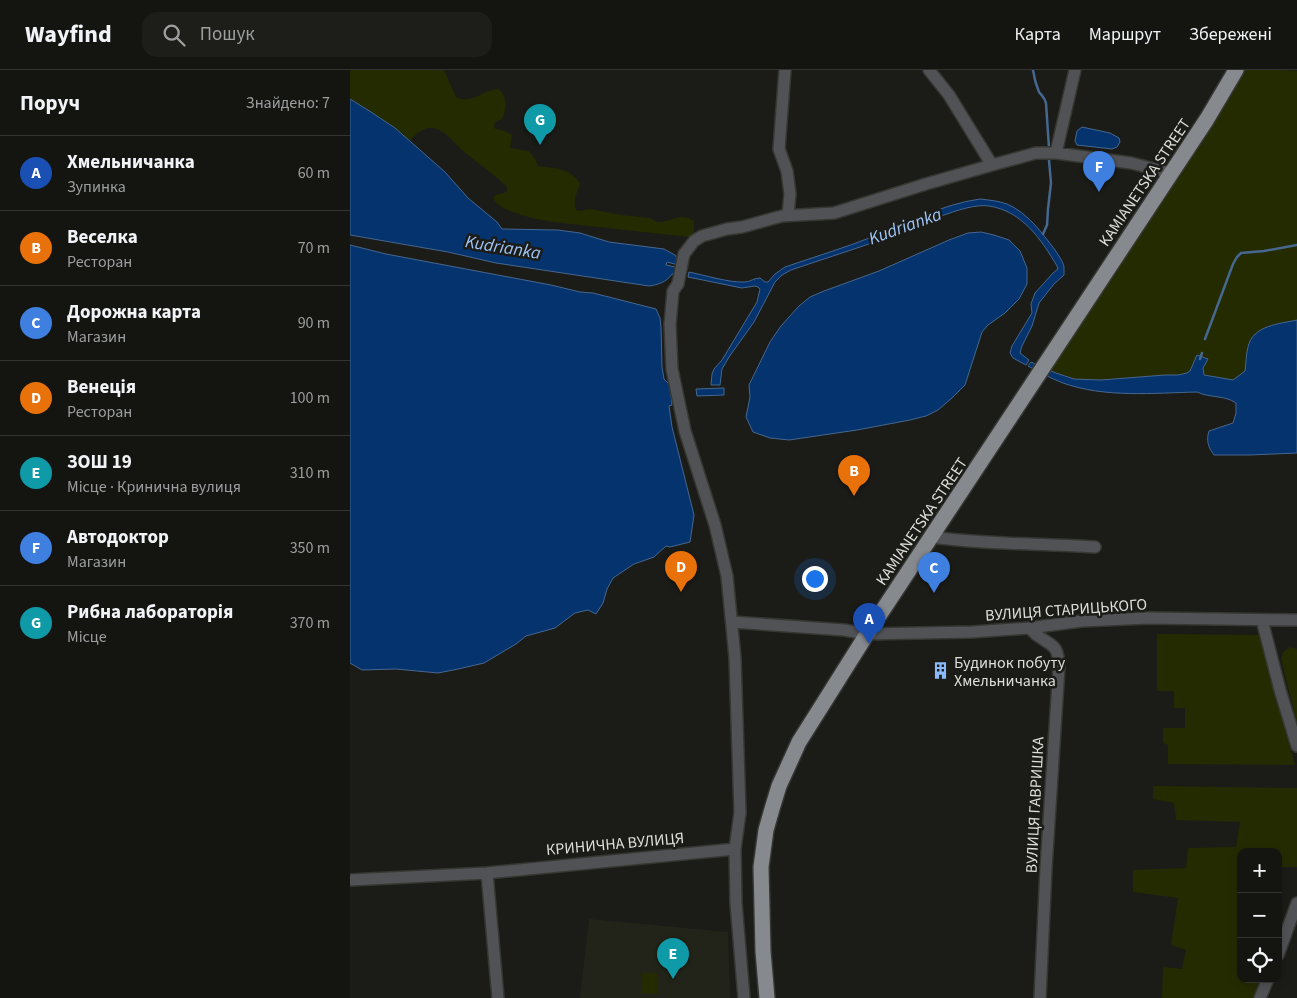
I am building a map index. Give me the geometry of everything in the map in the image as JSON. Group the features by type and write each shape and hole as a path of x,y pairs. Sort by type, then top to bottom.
{"main road":[{"name":"KAMIANETSKA STREET","path":"767,998 763,951 761,868 768,823 779,786 799,742 867,634 1207,119 1236,70"}],"street":[{"path":"785,70 779,150 787,171 790,194 788,215"},
{"path":"929,70 949,95 992,165"},
{"path":"1056,153 1075,70"},
{"path":"744,998 736,903 735,849 740,813 735,658 727,576 718,537 685,431 672,368 670,324 673,291 678,284 684,254 694,241 702,236 788,215 834,213 926,184 1036,153 1056,153 1127,163 1170,174"},
{"path":"932,537 961,541 1095,547"},
{"name":"ВУЛИЦЯ СТАРИЦЬКОГО","path":"732,622 844,630 867,634 972,632 1029,628 1082,621 1138,619 1297,620"},
{"path":"1262,620 1297,746"},
{"name":"ВУЛИЦЯ ГАВРИШКА","path":"1029,628 1055,648 1059,656 1040,998"},
{"name":"КРИНИЧНА ВУЛИЦЯ","path":"350,880 487,872 735,849"},
{"path":"487,872 498,998"},
{"path":"1282,945 1297,903"},
{"path":"1260,998 1266,983"}],"shaded area":[{"path":"589,919 728,932 730,998 580,998"}],"green space":[{"path":"350,70 444,70 456,97 462,99 472,98 498,89 504,95 506,107 502,119 495,122 494,128 512,135 510,148 529,151 538,166 566,171 580,183 575,199 576,210 591,209 650,218 657,222 680,217 689,218 694,221 694,236 553,222 511,211 497,203 493,198 507,191 507,187 440,130 425,129 409,141 380,118 350,99"},
{"path":"1242,70 1297,71 1297,320 1270,325 1248,345 1245,371 1233,380 1204,375 1203,368 1192,365 1190,371 1178,375 1101,380 1074,379 1047,369"},
{"path":"1157,634 1259,635 1295,765 1168,764 1168,745 1163,743 1163,728 1185,728 1185,708 1174,708 1174,691 1157,691"},
{"path":"1290,647 1297,649 1297,723 1281,659 1283,652"},
{"path":"1153,786 1297,788 1297,867 1282,867 1282,848 1237,848 1237,983 1259,983 1253,998 1162,998 1163,967 1182,969 1186,950 1171,945 1178,898 1133,892 1133,870 1186,868 1188,848 1236,847 1240,822 1176,820 1174,803 1153,799"},
{"path":"642,973 658,973 657,994 641,993"}],"water":[{"name":"Kudrianka","path":"350,99 395,128 445,172 468,198 497,222 502,229 558,230 580,233 609,242 664,249 675,255 678,260 678,265 667,262 666,265 679,268 677,275 672,274 662,283 649,286 496,263 448,252 350,235"},
{"path":"1082,127 1110,133 1119,138 1120,142 1117,147 1112,149 1077,145 1075,141 1077,131"},
{"name":"Kudrianka","path":"980,199 1004,203 1022,213 1045,237 1062,260 1064,267 1064,275 1039,303 1032,326 1022,346 1020,353 1029,360 1026,365 1013,358 1010,353 1012,346 1032,313 1031,304 1035,293 1058,269 1037,236 1021,220 1001,209 979,206 953,212 899,233 791,270 782,275 775,282 754,322 722,369 720,385 711,385 714,369 722,360 757,302 760,289 755,286 742,288 688,277 689,272 739,282 760,278 768,282 785,267 861,241 952,205"},
{"path":"981,232 1009,240 1020,251 1027,268 1027,284 1019,299 982,332 965,385 952,398 938,410 926,416 857,430 789,440 770,438 753,432 746,417 750,397 749,385 770,342 799,306 810,297 879,271 949,240 968,233"},
{"path":"350,245 386,254 593,293 656,309 660,318 664,379 670,385 672,405 669,406 672,427 694,515 690,542 670,547 666,546 654,557 634,564 613,578 603,603 596,614 588,610 575,613 555,628 526,636 484,663 438,673 396,669 362,670 350,663"},
{"path":"1297,320 1297,453 1214,455 1208,443 1209,431 1233,423 1236,403 1232,400 1197,392 1129,394 1095,391 1063,383 1028,366 1031,362 1074,379 1101,380 1178,375 1190,371 1197,355 1208,359 1203,368 1204,375 1233,380 1245,371 1248,347 1255,334 1275,324"},
{"path":"724,388 724,395 697,396 696,389"}],"waterway":[{"path":"1033,70 1039,92 1046,103 1049,148"},
{"path":"1043,234 1047,225 1051,183 1049,160"},
{"path":"1205,339 1237,257 1241,253 1297,245"},
{"path":"1200,359 1202,353"}],"place":[{"name":"Рибна лабораторія","path":"540,145"},
{"name":"Автодоктор","path":"1099,192"},
{"name":"Веселка","path":"854,496"},
{"name":"Венеція","path":"681,592"},
{"name":"Дорожна карта","path":"934,593"},
{"name":"Хмельничанка","path":"869,644"},
{"name":"Будинок побуту Хмельничанка","path":"940,671"},
{"name":"ЗОШ 19","path":"673,979"}]}
